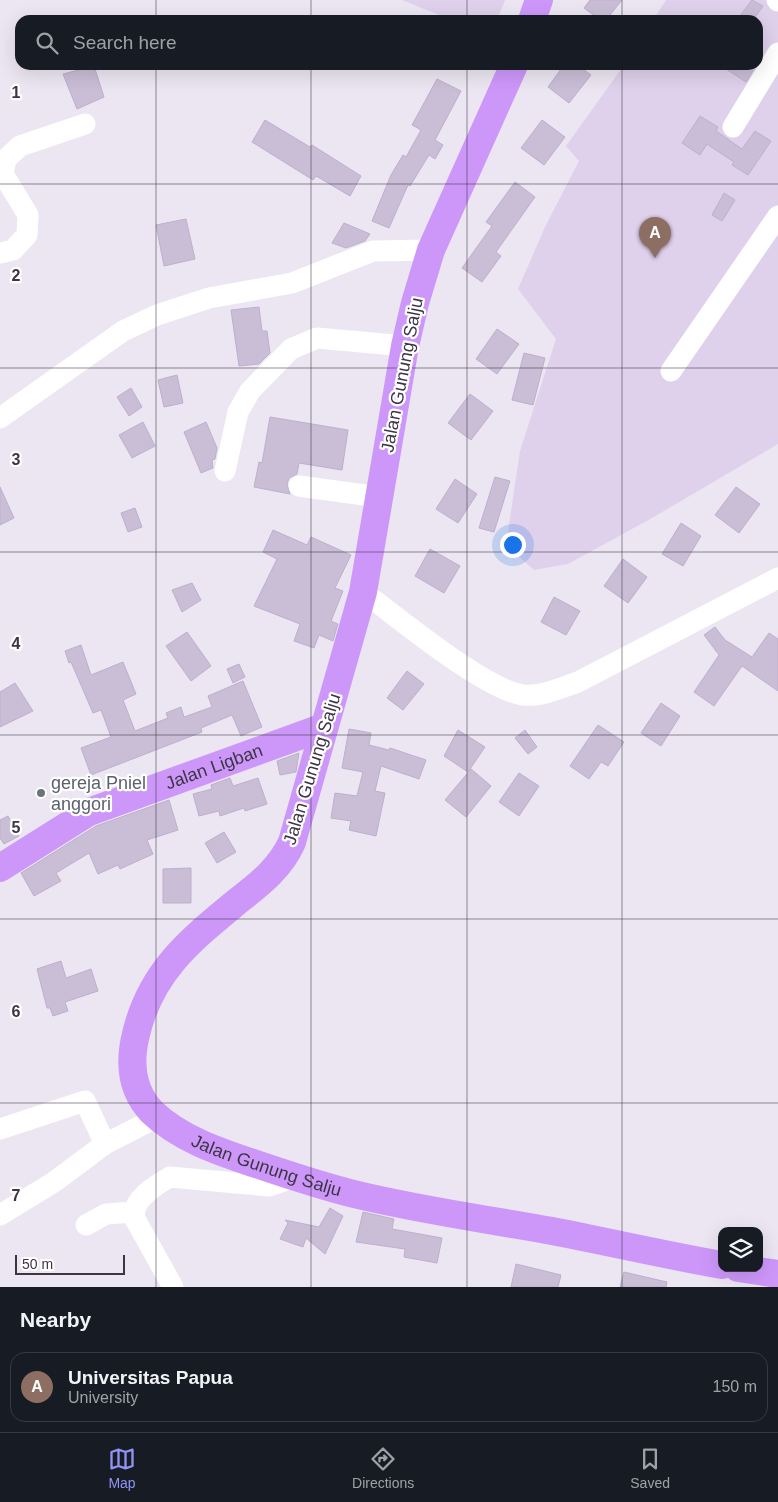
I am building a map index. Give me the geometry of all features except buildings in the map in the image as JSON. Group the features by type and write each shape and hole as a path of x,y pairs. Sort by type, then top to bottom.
{"main road":[{"path":"534,15 539,0"},
{"name":"Jalan Gunung Salju","path":"512,70 431,250 415,303 405,346 363,592 296,831 284,858 266,878 181,950 163,970 149,998 136,1032 132,1068 136,1085 143,1100 158,1117 184,1135 214,1148 295,1177 355,1195 718,1264"},
{"name":"Jalan Ligban","path":"0,868 43,839 89,812 324,726"},
{"path":"763,1272 778,1274"}],"street":[{"path":"733,127 778,53"},
{"path":"0,253 13,250 27,235 28,216 3,174 6,159 20,146 85,124"},
{"path":"671,370 778,216"},
{"path":"0,418 123,332 150,318 209,298 292,283 373,251 431,250"},
{"path":"225,471 238,412 250,391 291,349 316,338 405,346"},
{"path":"299,486 379,497"},
{"path":"363,592 467,667 498,686 523,695 544,693 578,682 778,578"},
{"path":"0,1129 85,1101 106,1144"},
{"path":"0,1215 54,1182 106,1144 158,1117"},
{"path":"173,1287 140,1230 134,1212 136,1204 144,1196 170,1177 269,1186 295,1177"},
{"path":"86,1225 106,1214 134,1212"}],"shaded area":[{"path":"402,0 505,0 499,15 439,15"},
{"path":"666,0 778,0 778,444 652,518 568,564 534,570 506,545 520,451 556,339 518,289 545,227 579,161 566,146 620,70 763,70 763,15 656,15"}],"place":[{"name":"Universitas Papua","path":"655,258"},
{"name":"gereja Pniel anggori","path":"41,793"}]}
